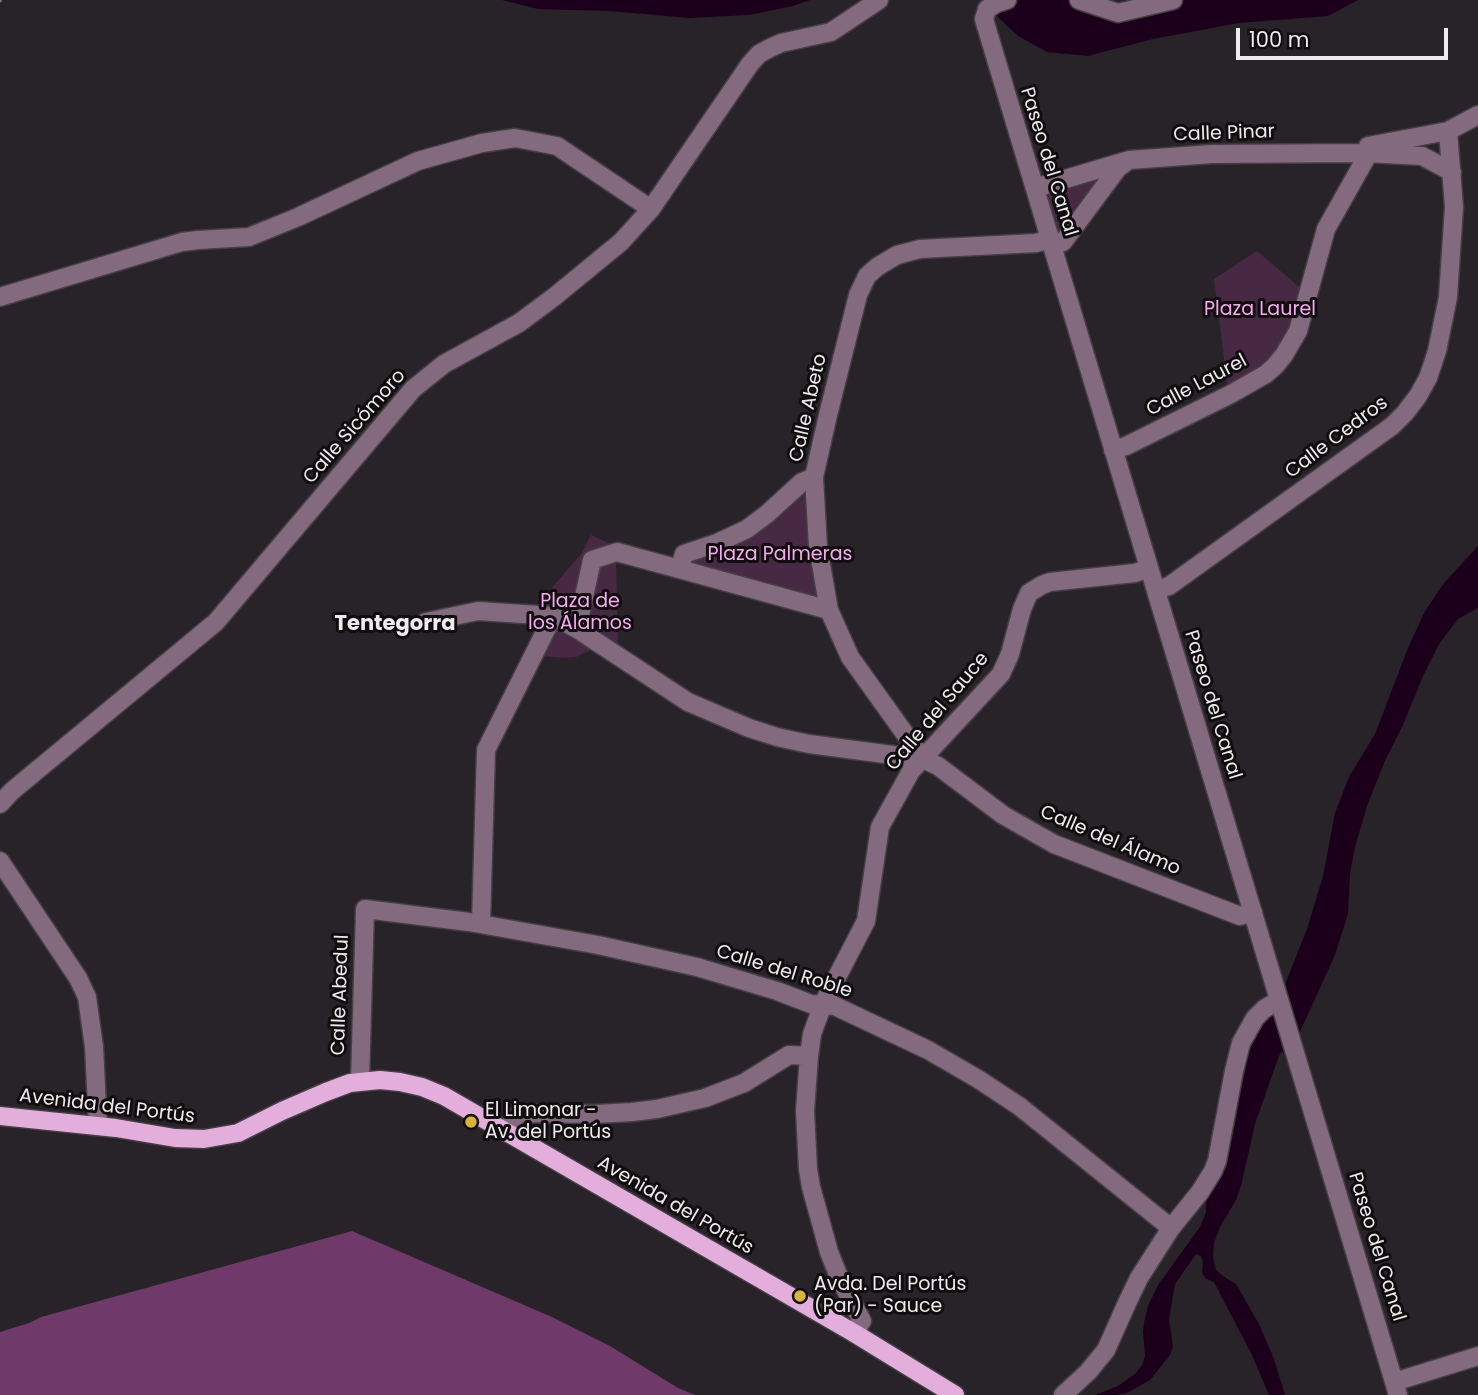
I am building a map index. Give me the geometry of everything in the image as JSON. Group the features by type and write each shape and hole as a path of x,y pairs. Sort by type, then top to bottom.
{"main road":[{"name":"Avenida del Portús","path":"0,1116 98,1126 175,1138 204,1139 238,1133 326,1092 360,1081 389,1081 422,1087 506,1132 855,1333 955,1395"}],"street":[{"name":"Calle Sicómoro","path":"0,804 12,791 216,622 413,389 444,364 519,323 621,242 652,209 759,54 781,43 831,32 878,0"},
{"name":"Paseo del Canal","path":"1007,0 987,9 984,19 1396,1388"},
{"path":"1079,0 1118,13 1173,0"},
{"name":"Calle Pinar","path":"1320,153 1448,131 1478,114"},
{"name":"Calle Cedros","path":"1156,590 1169,586 1392,426 1413,405 1433,364 1448,297 1454,207 1448,131"},
{"path":"0,297 182,243 249,237 418,161 482,143 515,138 557,146 652,209"},
{"name":"Calle Pinar","path":"1034,188 1129,160 1212,154 1366,153 1422,156 1452,172"},
{"name":"Calle Laurel","path":"1113,450 1231,394 1275,366 1298,331 1326,229 1366,158 1366,153"},
{"path":"1051,242 1063,242 1118,168 1129,160"},
{"name":"Calle Abeto","path":"923,759 850,657 829,610 818,547 814,477 855,304 867,276 887,260 908,251 1051,242"},
{"path":"679,569 684,554 747,529 802,482 814,477"},
{"path":"577,629 592,560 617,552 829,610"},
{"name":"Calle del Sauce","path":"855,1333 862,1321 829,1251 811,1187 805,1111 812,1034 823,1004 866,921 880,827 911,771 1001,674 1010,654 1025,600 1034,589 1050,582 1135,573 1149,568"},
{"path":"426,622 478,611 553,616 486,750 481,925"},
{"name":"Calle del Álamo","path":"553,616 688,702 749,728 809,744 923,759 938,766 1003,815 1054,844 1240,916 1253,912"},
{"path":"0,861 78,978 87,997 94,1047 98,1126"},
{"name":"Calle del Roble","path":"365,909 598,945 697,967 811,1004 835,1006 928,1050 1020,1106 1171,1228"},
{"name":"Calle Abedul","path":"360,1081 365,909"},
{"path":"1063,1395 1088,1372 1106,1350 1133,1290 1171,1228 1207,1182 1217,1161 1241,1043 1255,1018 1279,1000"},
{"path":"506,1132 517,1113 596,1114 657,1109 705,1098 744,1083 789,1055 809,1056"},
{"path":"1396,1388 1478,1356"}],"green space":[{"path":"1129,160 1052,245 1035,188"},
{"name":"Plaza Laurel","path":"1257,251 1305,292 1284,355 1228,389 1214,279"},
{"name":"Plaza Palmeras","path":"814,477 829,610 679,569 717,543"},
{"name":"Plaza de los Álamos","path":"591,535 609,543 616,561 618,649 594,648 576,657 542,656 538,629 532,620 537,605 581,554"}],"shaded area":[{"path":"502,0 810,0 749,15 689,18 609,11 538,9"},
{"path":"989,0 1092,0 1119,8 1153,0 1358,0 1328,16 1239,23 1153,39 1088,56 1047,52 1018,36 993,11"},
{"path":"1478,546 1478,608 1458,619 1439,644 1384,763 1355,847 1350,874 1348,914 1335,955 1293,1047 1280,1053 1255,1124 1241,1186 1214,1243 1213,1258 1216,1270 1236,1284 1259,1324 1285,1395 1269,1395 1252,1355 1214,1282 1206,1279 1202,1273 1201,1256 1196,1254 1175,1284 1169,1319 1173,1346 1170,1355 1150,1380 1127,1393 1095,1395 1118,1386 1135,1374 1142,1365 1145,1356 1143,1331 1148,1306 1158,1285 1200,1227 1206,1212 1207,1182 1241,1043 1280,1002 1307,929 1323,876 1335,813 1349,777 1375,734 1425,611 1444,583"},
{"path":"352,1231 552,1317 610,1346 678,1388 695,1395 0,1395 0,1332 41,1317"}],"place":[{"name":"El Limonar - Av. del Portús","path":"471,1122"},
{"name":"Avda. Del Portús (Par) - Sauce","path":"800,1296"}],"district":[{"name":"Tentegorra","path":"395,625"}]}
